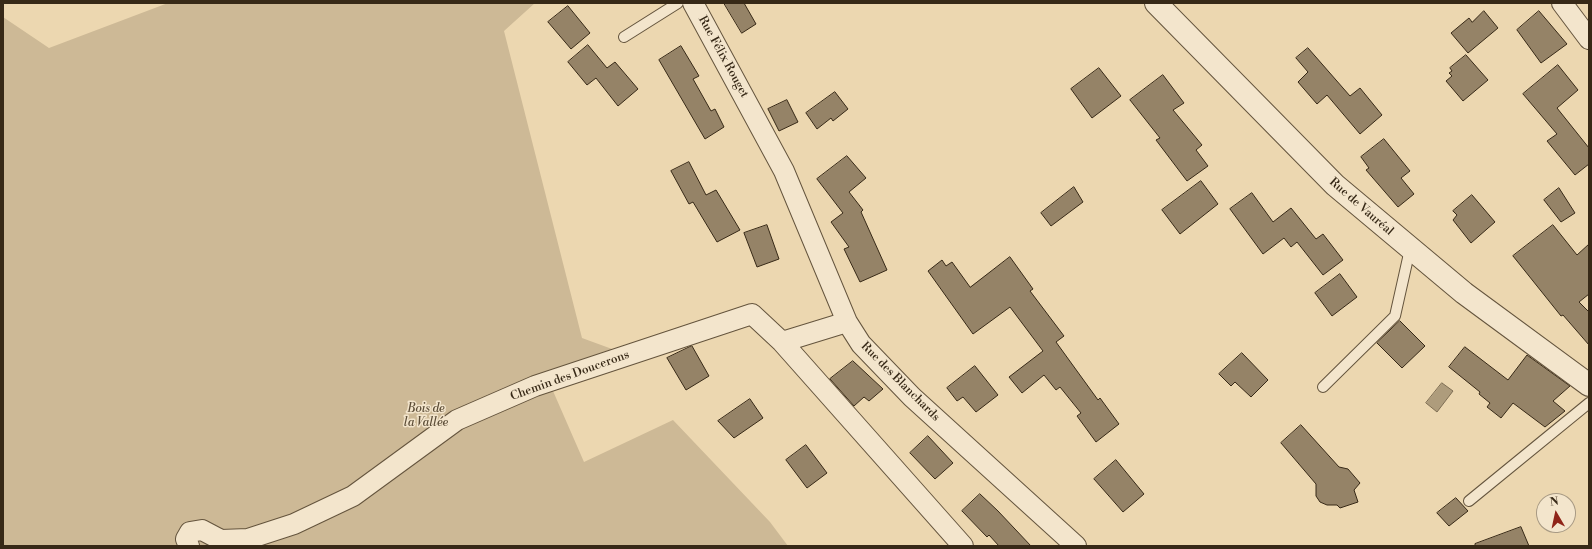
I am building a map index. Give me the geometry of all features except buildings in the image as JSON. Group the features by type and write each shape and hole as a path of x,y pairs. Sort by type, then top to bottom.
{"street":[{"name":"Rue Félix Rouget","path":"693,3 752,110"},
{"name":"Rue de Vauréal","path":"1156,3 1335,185 1464,293 1589,385"},
{"path":"1562,3 1589,39"},
{"name":"Rue des Blanchards","path":"752,110 784,172 847,322 861,344 912,397 1076,546"},
{"name":"Chemin des Doucerons","path":"187,543 190,532 202,530 221,540 248,539 294,524 353,496 457,420 535,386 752,314 782,342"},
{"path":"847,322 782,342 963,546"}],"lane":[{"path":"624,37 678,3"},
{"path":"1323,387 1395,316 1410,249"},
{"path":"1469,501 1589,403"}],"green space":[{"name":"Bois de la Vallée","path":"168,3 535,3 504,31 582,338 642,360 553,391 584,462 673,420 770,522 788,546 3,546 3,17 49,48"}],"shaded area":[{"path":"1442,383 1453,391 1437,412 1426,403"}]}
